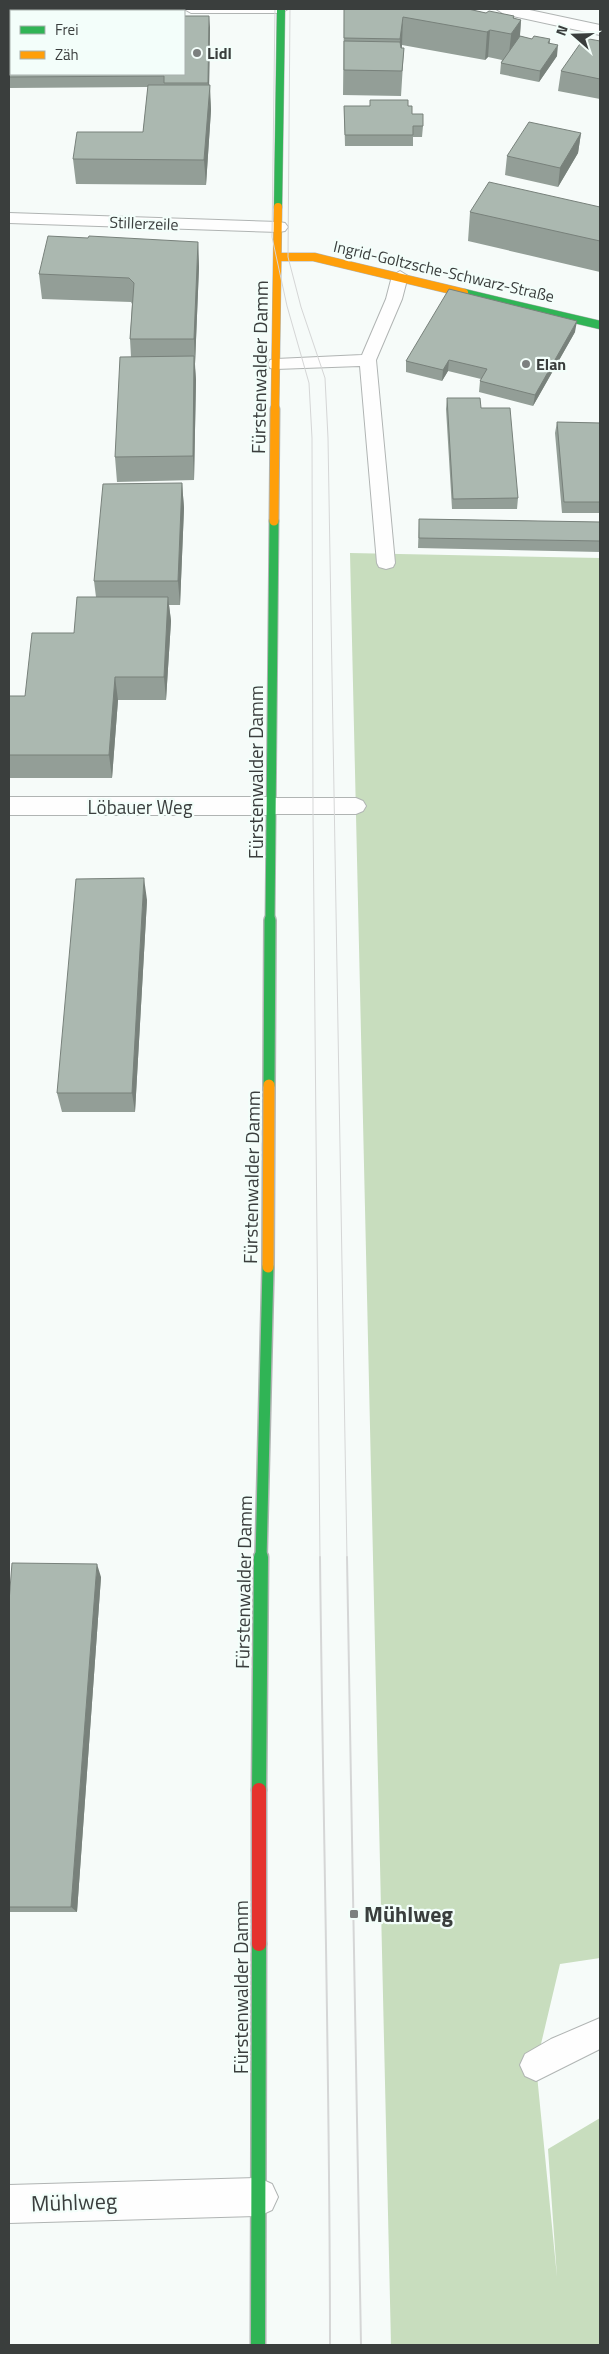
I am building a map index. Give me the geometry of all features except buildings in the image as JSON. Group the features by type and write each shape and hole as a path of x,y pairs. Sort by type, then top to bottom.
{"main road":[{"name":"Fürstenwalder Damm","path":"258,2345 259,1616 267,1373 281,9"},
{"name":"Ingrid-Goltzsche-Schwarz-Straße","path":"278,257 314,256 600,325"}],"street":[{"path":"504,9 600,30"},
{"name":"Stillerzeile","path":"9,218 279,227"},
{"name":"Löbauer Weg","path":"9,806 272,806"},
{"name":"Mühlweg","path":"9,2204 259,2197"}],"lane":[{"path":"191,9 281,9"},
{"path":"386,563 368,360 394,299 400,276"},
{"path":"276,364 368,360"},
{"path":"272,806 356,806"},
{"path":"536,2065 562,2050 600,2033"}],"green space":[{"path":"350,553 600,558 600,1958 560,1964 536,2065 557,2277 548,2149 600,2118 600,2345 391,2345"}],"tram line":[{"path":"275,9 272,237 287,306 309,383 312,438 313,812 320,1559"},
{"path":"290,9 288,257 301,307 325,378 328,438 347,1559"},
{"path":"320,1557 328,2049 330,2345"},
{"path":"347,1557 361,2345"}],"traffic: fast":[{"path":"278,207 281,9"},
{"path":"464,293 600,325"},
{"path":"269,1085 274,521"},
{"path":"259,1790 259,1616 267,1373 268,1267"},
{"path":"258,2345 259,1944"}],"traffic: slow":[{"path":"274,521 278,207"},
{"path":"278,257 314,257 464,293"},
{"path":"268,1267 269,1085"}],"traffic: jam":[{"path":"259,1790 259,1944"}],"place":[{"name":"Lidl","path":"197,53"},
{"name":"Elan","path":"526,364"},
{"name":"Mühlweg","path":"354,1914"}]}
